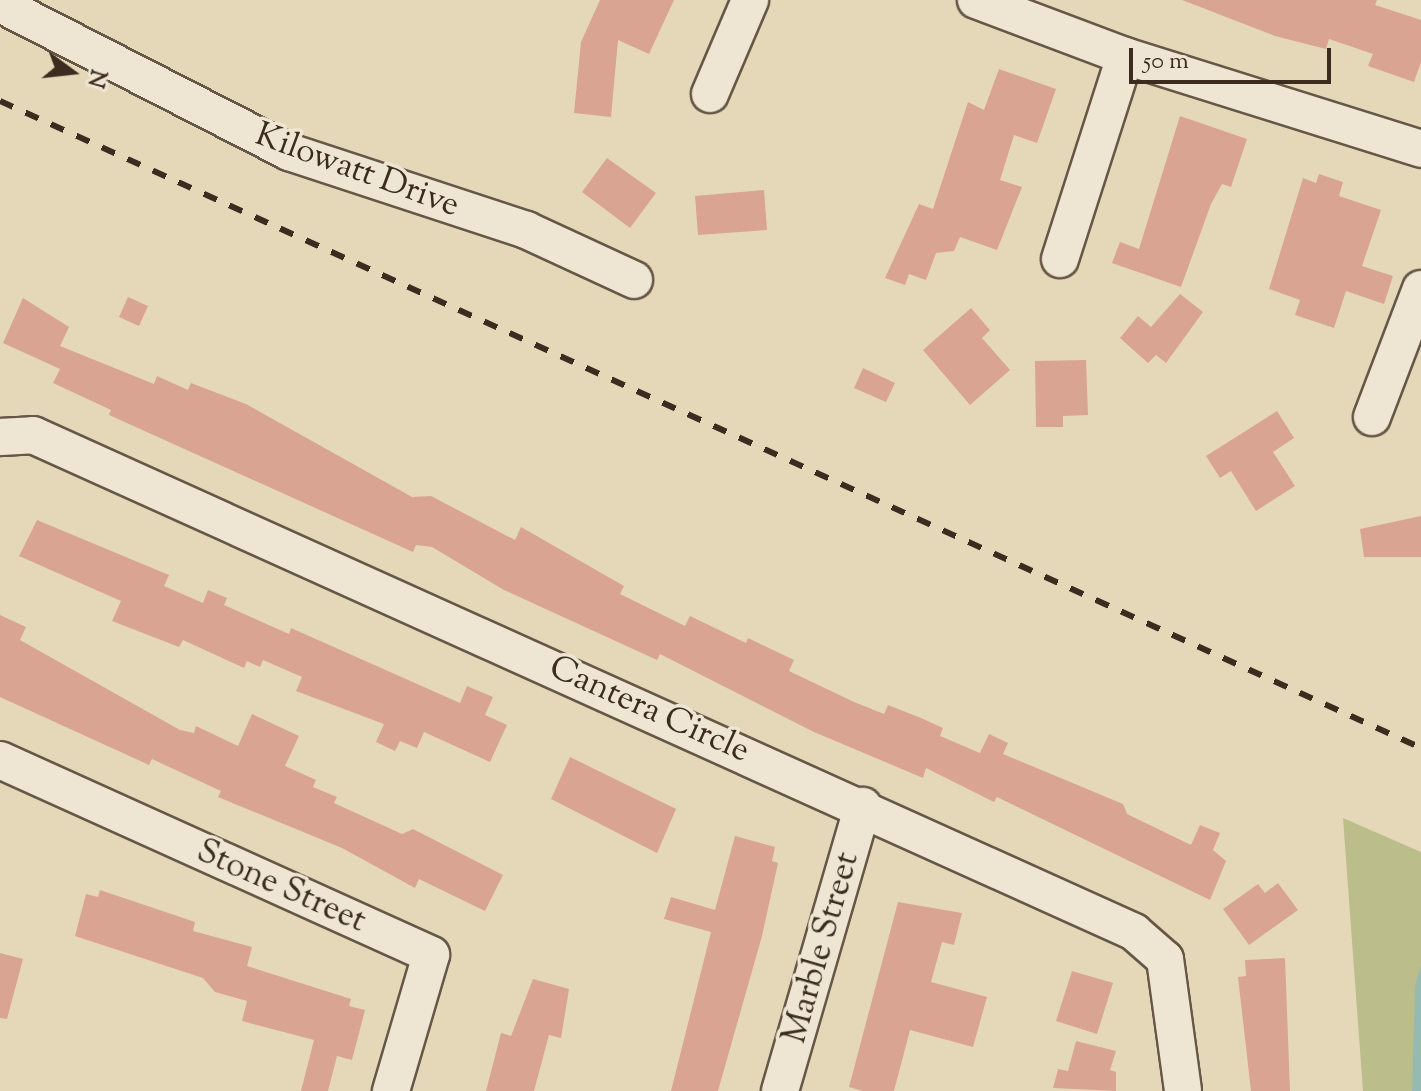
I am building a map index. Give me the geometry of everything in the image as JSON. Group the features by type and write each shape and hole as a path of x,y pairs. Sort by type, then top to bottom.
{"street":[{"path":"710,94 750,0"},
{"path":"976,0 1125,56 1421,149"},
{"name":"Kilowatt Drive","path":"0,4 289,152 526,230 634,280"},
{"path":"1060,259 1125,56"},
{"path":"1372,417 1421,289"},
{"name":"Cantera Circle","path":"0,437 33,435 863,806 1151,943 1171,978 1183,1091"},
{"name":"Stone Street","path":"0,760 431,955 391,1091"},
{"name":"Marble Street","path":"780,1091 863,806"}],"green space":[{"path":"1343,818 1421,852 1421,1091 1363,1091"}],"water":[{"path":"1421,966 1421,1091 1412,1091 1415,986"}],"building":[{"path":"600,0 674,0 649,54 618,40 611,117 574,113 581,42"},
{"path":"1182,0 1377,0 1375,5 1421,20 1421,62 1414,82 1368,66 1373,54 1329,39 1326,49 1275,36"},
{"path":"999,69 1056,89 1037,143 1014,135 1000,180 1022,187 997,250 960,237 954,251 936,253 926,280 909,274 905,285 885,278 919,204 933,209 968,102 984,110"},
{"path":"1180,116 1247,139 1231,187 1222,184 1211,204 1181,287 1112,263 1120,242 1139,249"},
{"path":"607,158 656,193 630,228 582,192"},
{"path":"1319,174 1343,182 1339,196 1381,210 1362,266 1393,276 1384,304 1346,291 1334,328 1295,315 1300,300 1269,289 1303,178 1316,183"},
{"path":"764,190 767,230 698,235 695,196"},
{"path":"1180,294 1203,312 1166,363 1156,355 1148,363 1120,338 1138,316 1151,327"},
{"path":"128,297 148,306 139,326 119,317"},
{"path":"23,298 69,327 60,346 154,384 157,376 188,390 191,383 246,404 412,497 431,496 515,540 521,527 624,586 620,594 685,626 690,616 746,643 748,638 794,660 789,671 854,702 884,714 888,705 921,718 943,728 940,736 980,753 989,734 1008,743 1003,754 1123,804 1127,814 1191,845 1200,825 1220,833 1213,850 1226,861 1210,900 997,797 994,802 926,768 923,778 814,732 660,654 657,660 504,590 432,547 416,545 413,552 109,415 111,410 53,383 60,369 3,343"},
{"path":"971,308 990,330 982,338 1010,370 970,405 923,350"},
{"path":"1086,360 1088,415 1063,416 1063,427 1036,427 1035,361"},
{"path":"863,368 895,383 886,402 854,388"},
{"path":"1277,411 1294,438 1273,452 1295,486 1256,511 1231,471 1220,478 1206,456"},
{"path":"1421,516 1421,557 1364,557 1360,529"},
{"path":"37,520 169,575 164,586 203,603 208,590 227,598 224,605 289,634 291,628 460,703 467,686 493,697 485,715 507,725 490,762 424,732 417,748 400,741 395,751 376,742 384,724 296,691 302,677 263,660 260,667 247,661 244,668 183,640 179,647 112,621 121,601 19,556"},
{"path":"0,615 26,627 20,640 180,730 194,733 196,726 238,746 252,714 299,736 285,766 316,780 313,787 337,797 334,803 402,834 413,829 503,875 485,911 419,879 415,888 342,848 218,797 221,791 152,759 149,765 0,697"},
{"path":"570,757 676,809 657,853 551,799"},
{"path":"735,836 775,847 772,861 778,863 762,936 718,1091 671,1091 711,932 664,919 671,897 715,910"},
{"path":"1278,883 1298,910 1249,945 1223,909 1258,884 1265,893"},
{"path":"100,890 195,922 193,931 252,947 247,966 351,999 349,1006 365,1010 352,1060 337,1056 328,1091 301,1091 314,1040 242,1021 247,1001 215,992 203,978 75,936 86,894 98,897"},
{"path":"898,902 962,913 954,945 942,942 931,982 987,997 973,1047 910,1030 894,1091 863,1091 849,1087"},
{"path":"0,953 23,959 7,1019 0,1018"},
{"path":"1285,958 1290,1091 1251,1091 1238,977 1246,976 1245,960"},
{"path":"1072,971 1113,983 1097,1034 1056,1021"},
{"path":"533,979 569,989 561,1038 549,1035 534,1091 486,1091 501,1033 511,1036"},
{"path":"1076,1041 1116,1051 1110,1070 1116,1072 1116,1091 1053,1088 1058,1069 1068,1071"}],"railway":[{"path":"0,101 1421,748"}]}
